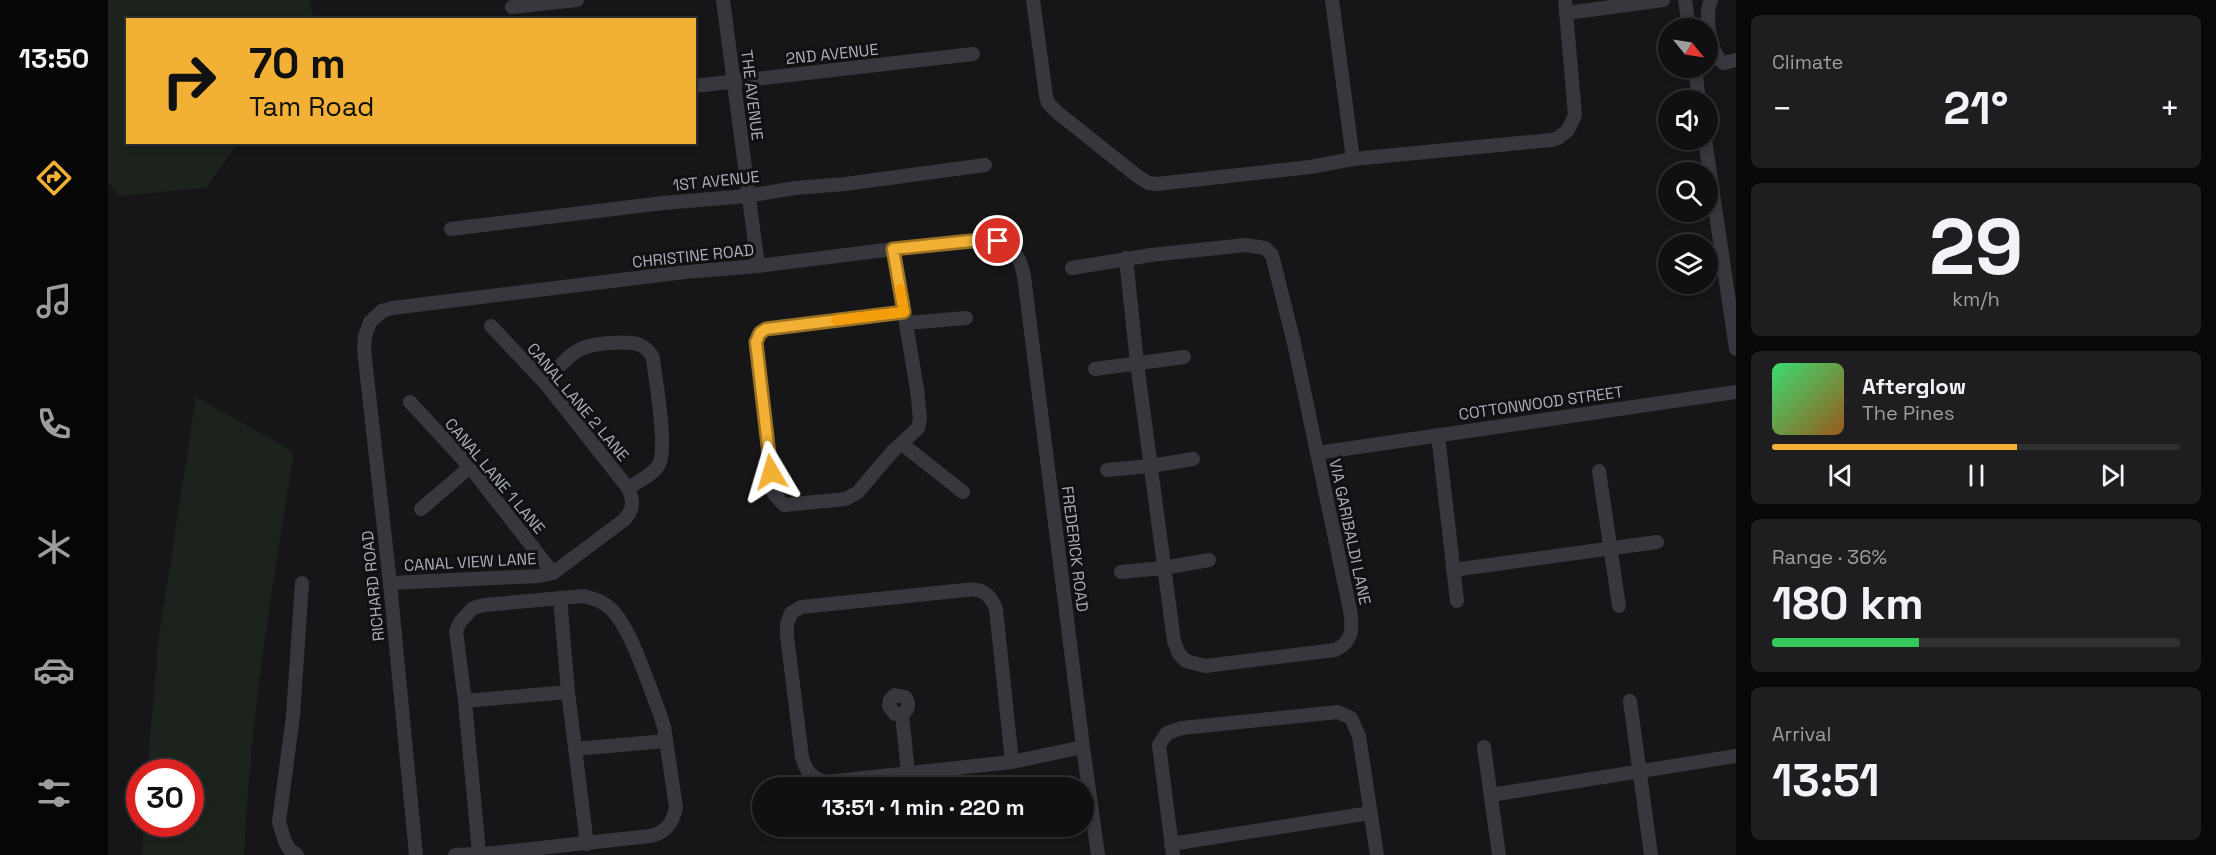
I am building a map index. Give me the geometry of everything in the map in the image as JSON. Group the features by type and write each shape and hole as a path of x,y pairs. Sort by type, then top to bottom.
{"street":[{"path":"512,7 577,0"},
{"name":"THE AVENUE","path":"723,0 758,266"},
{"path":"1033,0 1048,103 1143,180 1157,184 1310,167 1353,159 1551,140 1564,134 1572,126 1575,115 1566,6 1663,0"},
{"path":"1332,0 1353,159"},
{"path":"1685,0 1688,18"},
{"path":"1711,0 1707,15 1716,56 1724,63 1736,60"},
{"name":"2ND AVENUE","path":"696,86 973,54"},
{"path":"1706,150 1736,349"},
{"name":"1ST AVENUE","path":"451,229 845,184 985,165"},
{"name":"CHRISTINE ROAD","path":"375,316 392,308 404,306 893,249 992,240 1007,244 1014,250"},
{"name":"VIA GARIBALDI LANE","path":"1072,268 1126,258 1246,245 1258,246 1270,252 1275,262 1282,291 1350,610 1352,631 1342,647 1335,650 1205,666 1191,663 1179,654 1176,648 1163,568 1126,258"},
{"path":"893,249 906,317 920,419 918,428 892,452 858,492 846,499 784,505 774,494 756,342 760,333 766,329 906,317 966,318"},
{"name":"FREDERICK ROAD","path":"1014,250 1022,264 1027,296 1098,855"},
{"name":"RICHARD ROAD","path":"375,316 367,328 364,350 390,583 416,855"},
{"name":"CANAL LANE 2 LANE","path":"491,326 544,383 628,488 633,504"},
{"path":"544,383 570,356 585,347 635,343 650,352 653,358 663,443 662,459 656,469 628,488"},
{"path":"1095,369 1184,357"},
{"name":"COTTONWOOD STREET","path":"1351,447 1736,392"},
{"name":"CANAL LANE 1 LANE","path":"410,402 470,467 553,573"},
{"path":"1438,435 1457,600"},
{"path":"902,444 963,492"},
{"name":"VIA GARIBALDI LANE","path":"1317,453 1351,447"},
{"path":"1107,470 1193,459"},
{"path":"422,509 470,467"},
{"path":"1599,471 1619,606"},
{"name":"CANAL VIEW LANE","path":"390,583 539,576 553,573 624,520 633,504"},
{"path":"1453,570 1657,542"},
{"path":"1121,572 1209,560"},
{"path":"297,855 285,842 279,822 293,716 302,583"},
{"path":"1012,762 996,609 987,593 975,589 801,607 795,609 788,617 787,636 802,758 810,774 816,779 827,782 1012,762 1083,747"},
{"path":"455,855 587,844 650,836 660,834 674,817 676,807 660,714 627,633 614,612 599,601 584,596 477,606 460,622 456,631 456,639 465,701 478,853"},
{"path":"560,598 568,692 587,844"},
{"path":"465,701 568,692"},
{"path":"1630,701 1651,855"},
{"path":"1370,813 1172,850 1159,746 1161,739 1167,733 1182,728 1327,712 1346,714 1351,718 1359,736 1377,855"},
{"path":"902,714 908,773"},
{"path":"575,749 666,741"},
{"path":"1484,747 1499,855"},
{"path":"1491,795 1736,756"}],"shaded area":[{"path":"108,0 310,0 313,18 126,18 126,144 237,144 206,188 118,196 108,182"},
{"path":"196,397 294,452 270,602 257,703 244,855 142,855 143,837 204,837 204,759 148,759 159,637"}],"slow traffic":[{"path":"836,320 904,312 900,289"}],"route":[{"path":"771,472 756,342 760,333 766,329 904,312 893,249 980,240 998,241"}]}
